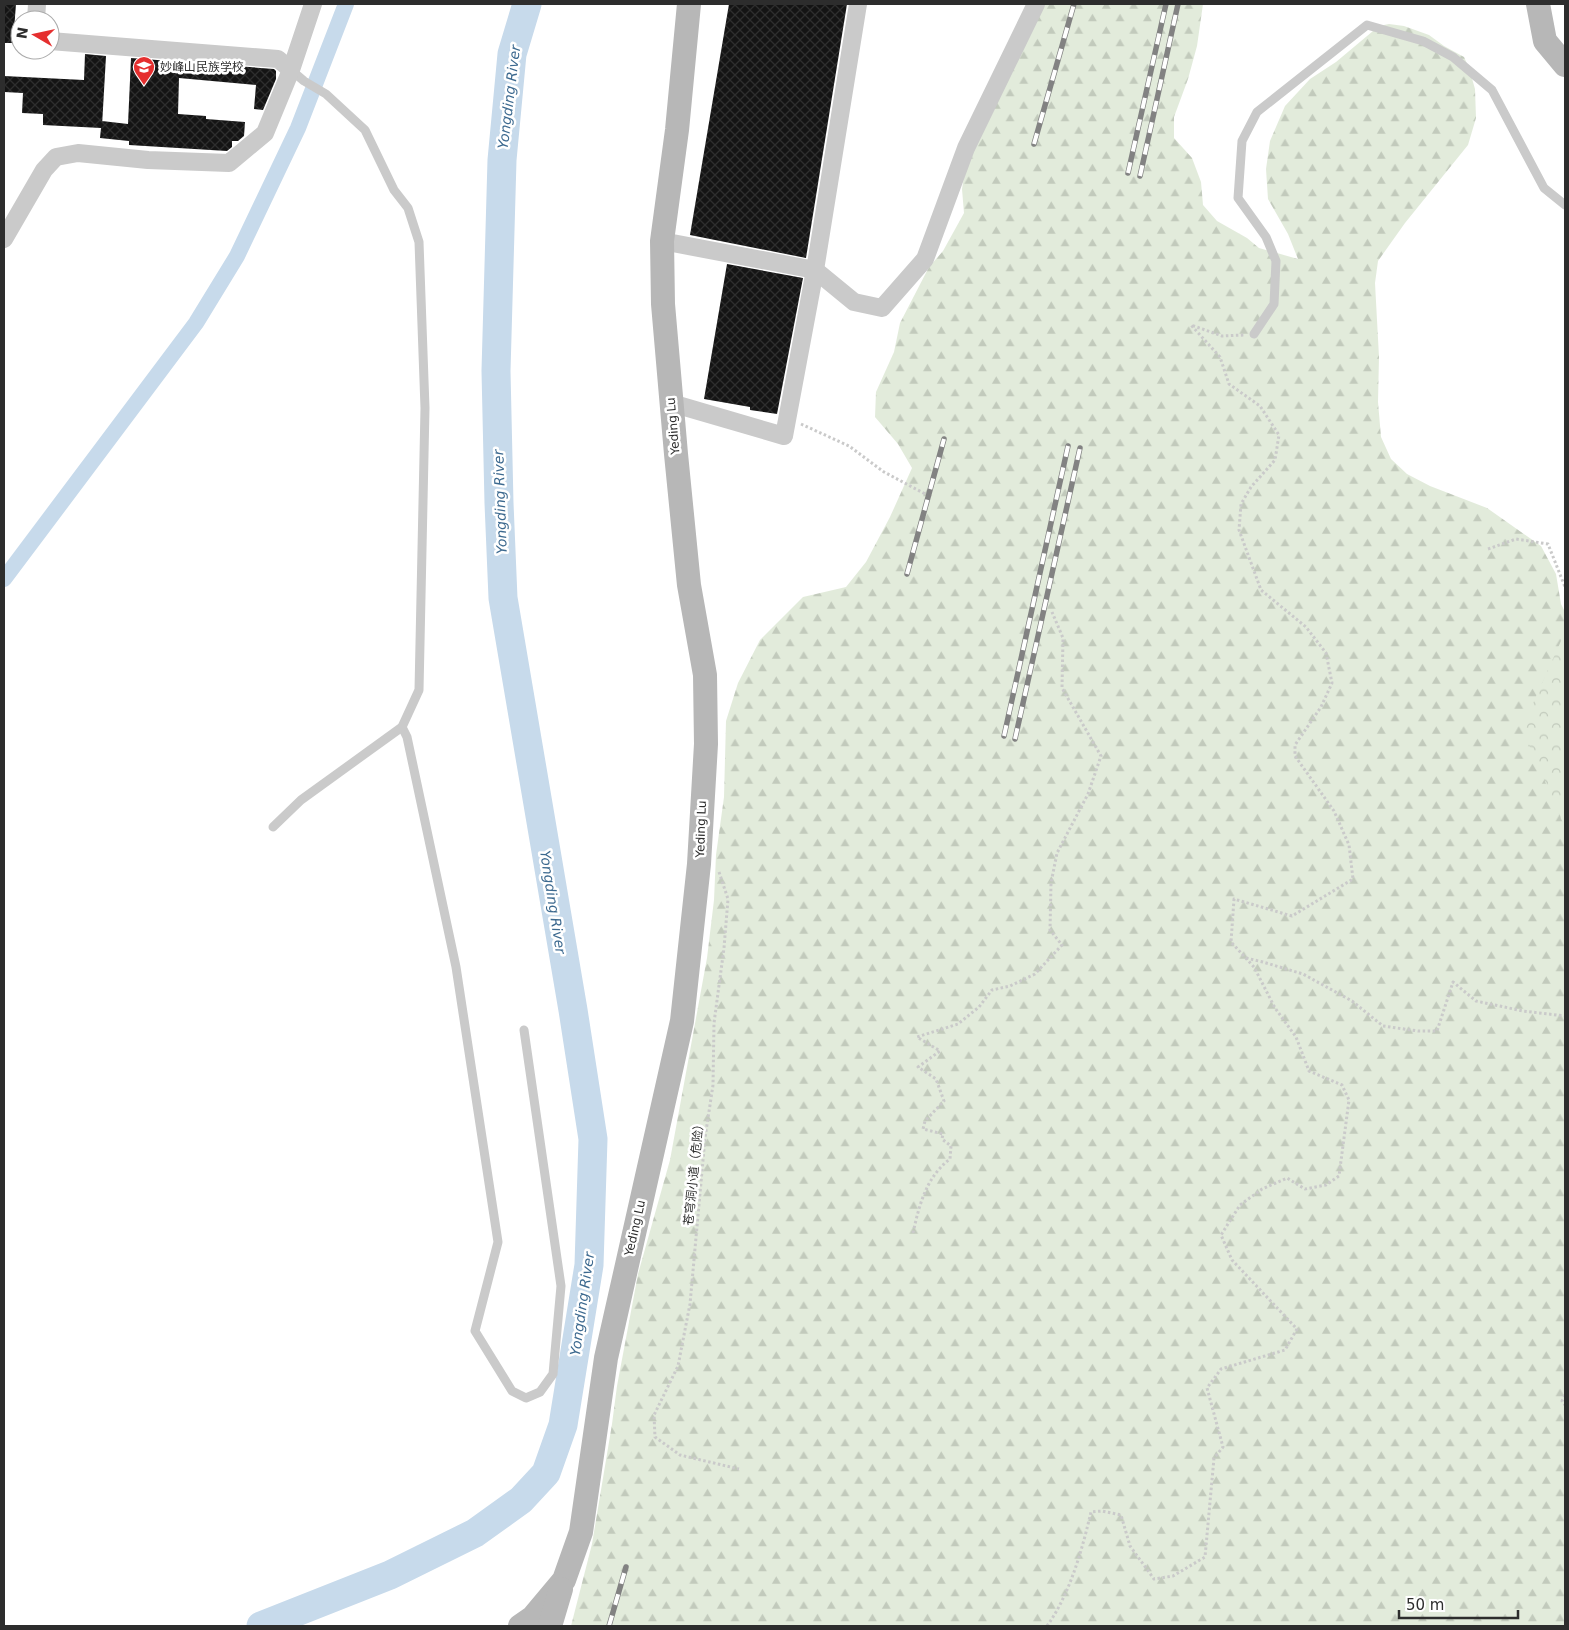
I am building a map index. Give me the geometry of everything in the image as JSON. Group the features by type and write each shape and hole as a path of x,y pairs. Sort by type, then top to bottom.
{"main road":[{"name":"Yeding Lu","path":"520,1626 533,1616 564,1580 581,1532 606,1358 682,1021 699,864 706,744 705,674 689,585 663,304 662,241 678,130 689,4"},
{"path":"1538,4 1545,41 1565,65"},
{"path":"550,1626 564,1580"}],"street":[{"path":"4,239 44,170 56,157 78,153 148,160 229,163 265,134 298,76 313,4"},
{"path":"671,403 784,436 815,270 858,4"},
{"path":"662,241 815,270 854,302 882,308 925,260 966,148 1036,4"},
{"path":"60,42 278,59 298,76"}],"lane":[{"path":"1254,334 1274,304 1276,261 1266,237 1238,198 1242,141 1257,112 1367,24 1423,41 1453,57 1492,90 1544,188 1565,205"},
{"path":"274,827 301,800 402,727 419,690 425,408 419,242 408,208 394,190 365,130 326,94 298,76"},
{"path":"402,727 407,737 456,968 498,1242 475,1331 512,1392 526,1398 540,1392 552,1374 561,1286 524,1030"}],"path":[{"path":"1048,1626 1057,1612 1082,1548 1091,1512 1102,1511 1121,1515 1130,1546 1154,1579 1173,1576 1205,1557 1214,1458 1223,1447 1206,1388 1221,1369 1285,1350 1298,1329 1232,1260 1221,1235 1240,1205 1262,1189 1287,1178 1305,1188 1326,1185 1339,1176 1349,1100 1342,1085 1309,1071 1296,1037 1275,1008 1254,967 1231,942 1234,899 1292,916 1353,879 1349,846 1334,811 1295,756 1295,745 1321,707 1332,684 1326,653 1306,628 1261,590 1238,530 1241,504 1251,487 1275,460 1279,435 1260,406 1229,384 1220,357 1191,325 1222,336 1254,334"},
{"path":"787,417 849,446 884,472 929,496"},
{"path":"1488,549 1516,539 1548,544 1565,587"},
{"path":"913,1233 918,1210 927,1186 941,1166 950,1159 951,1146 942,1139 943,1134 922,1129 925,1121 944,1101 936,1080 918,1067 940,1051 917,1038 958,1024 979,1007 992,990 1010,986 1035,974 1062,945 1050,930 1052,876 1057,853 1088,794 1101,756 1062,688 1063,638 1052,612"},
{"name":"苍穹洞小道（危险）","path":"719,871 728,899 724,948 714,1023 713,1085 705,1138 690,1304 678,1366 654,1415 655,1436 680,1455 739,1469"},
{"path":"1246,958 1303,974 1352,1001 1383,1026 1418,1031 1437,1031 1453,982 1476,1001 1523,1011 1565,1016"},
{"path":"1565,1395 1562,1401 1565,1405"}],"green space":[{"path":"1043,4 1203,4 1197,46 1188,79 1174,117 1174,138 1192,158 1201,182 1203,205 1217,221 1247,238 1259,248 1298,259 1288,234 1268,199 1266,169 1270,141 1285,106 1310,79 1336,62 1379,26 1389,24 1404,26 1429,35 1464,57 1469,68 1475,89 1476,118 1468,145 1405,223 1378,261 1375,283 1379,357 1378,402 1381,437 1391,459 1407,474 1430,486 1487,508 1541,546 1556,574 1561,604 1565,612 1565,1626 571,1626 592,1544 617,1386 638,1274 670,1160 707,958 714,900 716,855 724,797 726,721 738,683 760,640 803,597 846,587 866,562 890,517 912,468 898,444 875,417 876,392 894,352 900,323 929,267 943,251 964,213 962,189 966,164"},
{"path":"1565,632 1565,828 1522,728"}],"building":[{"path":"4,4 16,4 16,10 10,10 10,43 4,43"},
{"path":"729,4 847,4 806,258 690,235"},
{"path":"85,54 106,56 102,121 128,124 131,58 274,69 276,71 276,79 263,110 254,109 256,85 179,78 178,114 206,116 206,119 245,122 244,136 238,141 232,141 232,147 227,151 129,145 129,141 100,138 101,128 43,125 43,114 22,113 23,93 4,92 4,76 84,80"},
{"path":"727,264 803,278 777,414 750,410 750,407 704,399"}],"waterway":[{"path":"4,579 196,323 237,256 298,128 346,4"},
{"name":"Yongding River","path":"261,1626 390,1575 475,1533 521,1500 546,1473 563,1425 589,1265 593,1139 503,598 499,503 496,371 502,160 512,54 527,4"}],"railway":[{"path":"1034,144 1074,4"},
{"path":"1128,173 1166,4"},
{"path":"1140,176 1178,4"},
{"path":"907,574 944,439"},
{"path":"1004,736 1068,446"},
{"path":"1015,739 1080,448"},
{"path":"609,1626 626,1567"}],"place":[{"name":"妙峰山民族学校","path":"144,86"}]}
